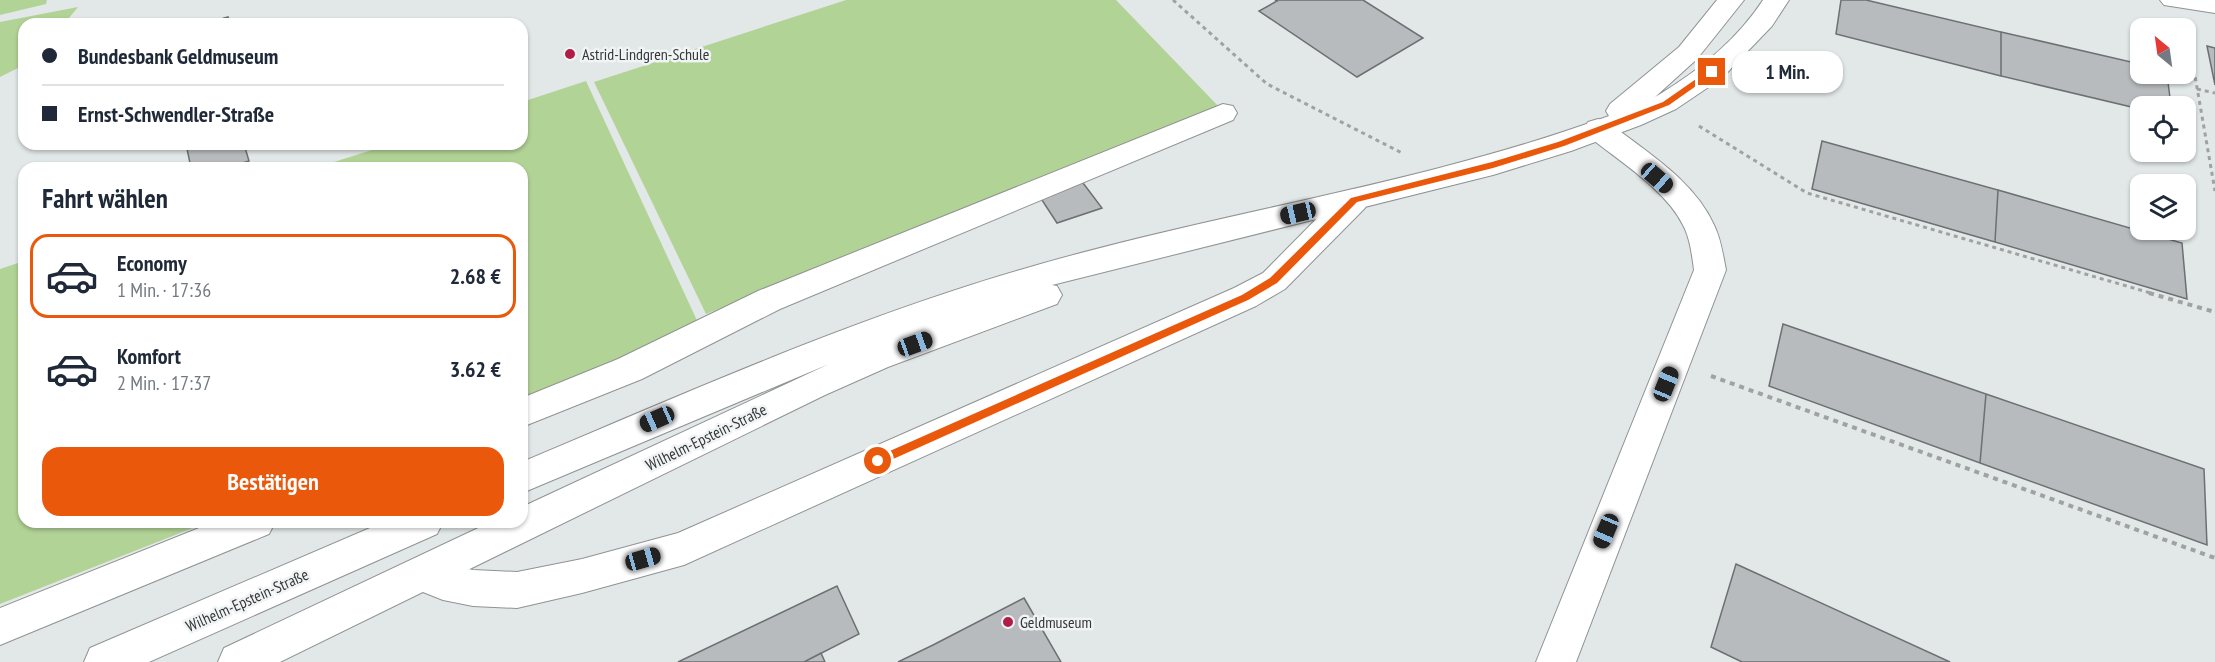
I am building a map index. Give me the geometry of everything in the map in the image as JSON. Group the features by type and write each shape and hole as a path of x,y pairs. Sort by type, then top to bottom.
{"main road":[{"path":"1556,662 1588,573 1675,363 1710,270 1705,242 1697,222 1685,203 1598,129 1663,76 1688,52 1731,0"},
{"name":"Wilhelm-Epstein-Straße","path":"528,475 668,414 877,331 1022,281 1126,253 1493,165 1561,144 1666,104 1712,72 1763,20 1776,0"},
{"path":"2173,0 2215,5"},
{"path":"528,411 630,369 769,300 1223,112"},
{"path":"422,574 443,582 473,588 517,590 582,576 684,548 1245,297 1274,281 1354,200"},
{"name":"Wilhelm-Epstein-Straße","path":"528,523 823,381 876,358 1187,240"},
{"path":"0,627 241,528"},
{"name":"Wilhelm-Epstein-Straße","path":"104,662 410,528"},
{"name":"Wilhelm-Epstein-Straße","path":"238,662 518,528"}],"path":[{"path":"1173,0 1267,84 1405,155"},
{"path":"2181,1 2215,191"},
{"path":"2198,89 2215,93"},
{"path":"1699,126 1807,193 2215,312"},
{"path":"1675,363 2215,558"}],"green space":[{"path":"0,0 47,0 46,4 0,15"},
{"path":"846,0 1116,0 1221,109 706,314 594,82"},
{"path":"78,7 69,18 21,18"},
{"path":"18,19 18,68 0,77 0,22"},
{"path":"586,81 700,327 528,396 528,162 334,162 372,150 528,150 528,100"},
{"path":"18,263 18,528 193,528 0,604 0,269"}],"building":[{"path":"1275,0 1363,0 1423,38 1357,77 1259,11 1277,1"},
{"path":"1841,0 1866,0 2001,32 2001,76 1836,34"},
{"path":"2001,32 2130,62 2130,84 2168,84 2170,96 2130,96 2130,107 2001,76"},
{"path":"2207,46 2215,48 2215,85"},
{"path":"1822,141 1998,190 1995,242 1812,189"},
{"path":"187,150 246,150 249,161 246,162 190,162"},
{"path":"1080,179 1102,208 1057,223 1038,194"},
{"path":"1998,190 2130,228 2130,240 2172,240 2182,243 2187,299 1995,242"},
{"path":"1783,324 1986,394 1980,463 1769,386"},
{"path":"1986,394 2204,469 2207,545 1980,463"},
{"path":"1736,564 1950,662 1742,662 1711,647"},
{"path":"837,586 859,634 804,662 678,662"},
{"name":"Geldmuseum","path":"1024,598 1061,662 898,662 933,645"},
{"path":"821,653 825,662 804,662"}],"place":[{"name":"Astrid-Lindgren-Schule","path":"570,54"},
{"name":"Geldmuseum","path":"1008,622"}],"route":[{"path":"878,461 1245,297 1274,281 1354,200 1493,165 1561,144 1666,104 1712,72"}]}
